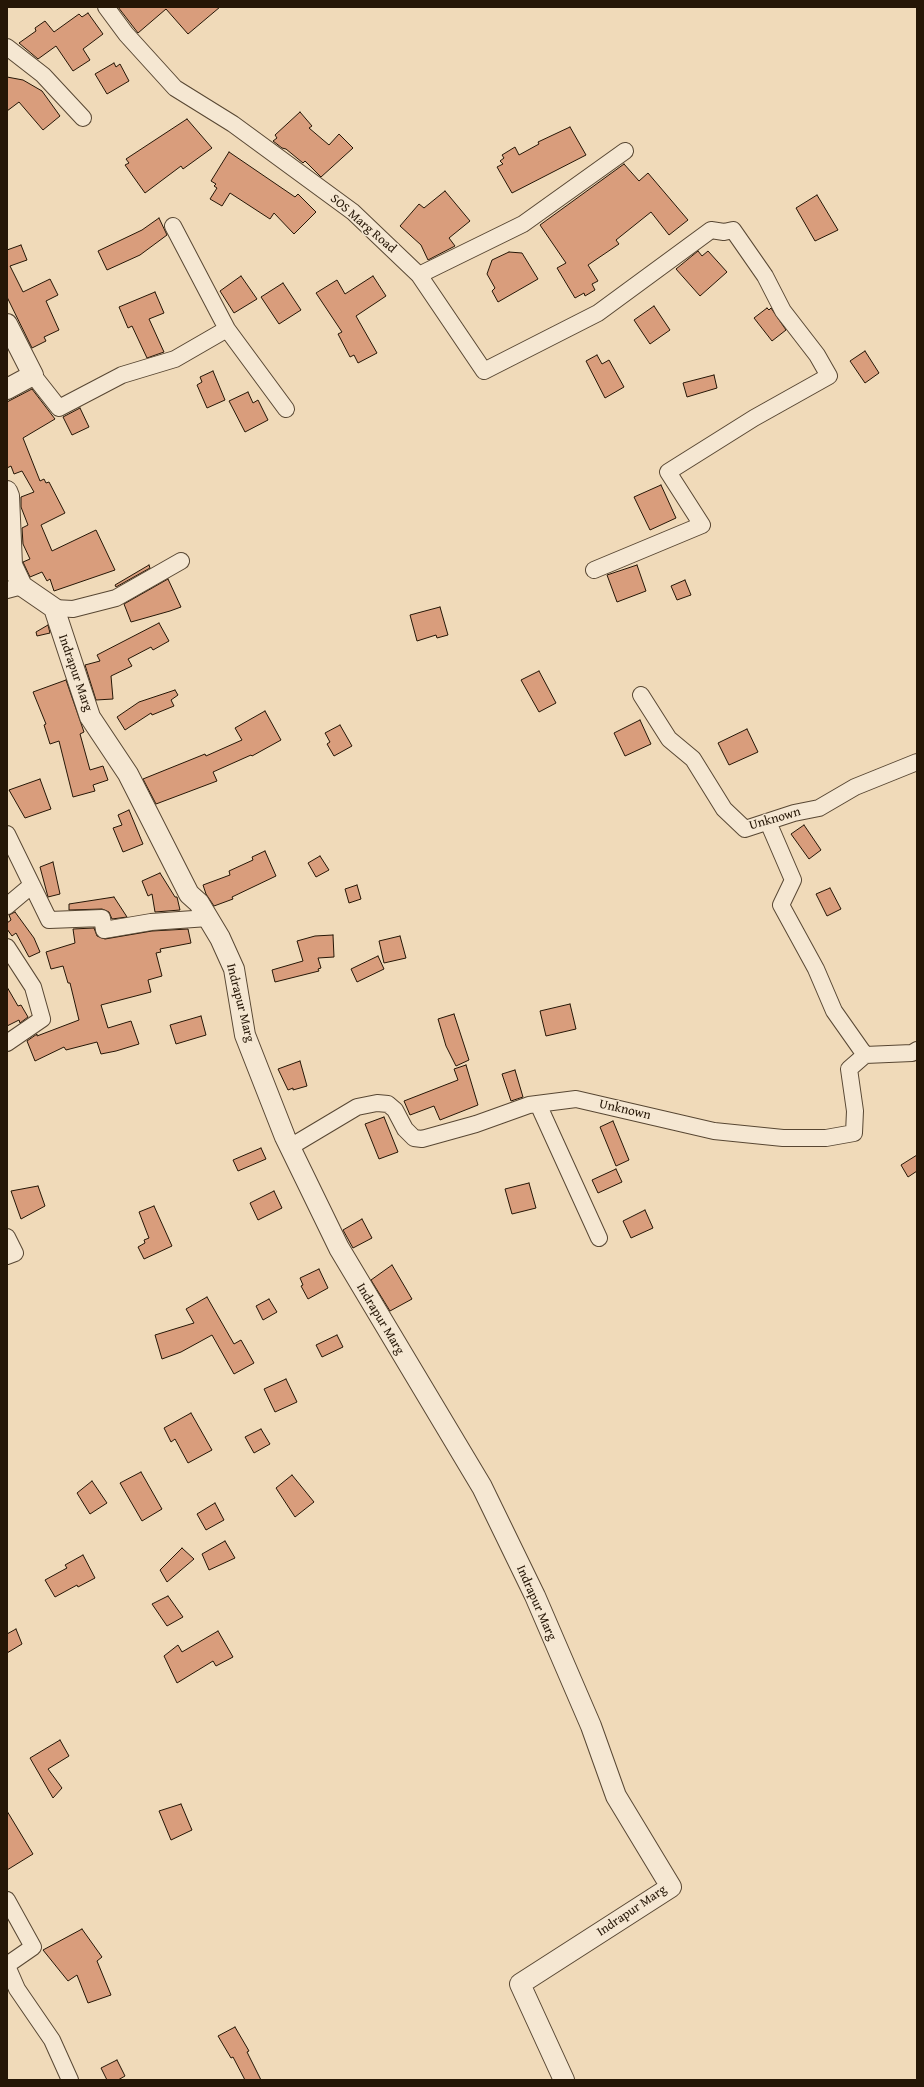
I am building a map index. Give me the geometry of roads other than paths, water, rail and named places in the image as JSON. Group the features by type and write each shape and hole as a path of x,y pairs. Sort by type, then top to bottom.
{"street":[{"name":"SOS Marg Road","path":"106,7 126,34 175,88 233,124 353,212 419,274 484,371 598,313 711,230 724,232 733,230 765,276 783,311 817,355 830,376 754,418 668,472 702,525 594,570"},
{"path":"7,47 43,75 84,118"},
{"path":"419,274 523,224 625,151"},
{"path":"172,226 227,329 286,409"},
{"path":"7,324 33,375 59,408 122,375 175,359 227,329"},
{"path":"7,389 33,375"},
{"path":"7,491 9,496 14,588 54,608 73,609 116,598 181,561"},
{"name":"Indrapur Marg","path":"54,608 90,717 128,774 189,894 199,903 220,938 234,969 245,1035 290,1147 338,1248 482,1487 534,1596 591,1726 616,1796 671,1887 520,1984 564,2080"},
{"name":"Unknown","path":"641,695 669,739 693,759 724,809 745,830 794,813 819,808 855,787 917,762"},
{"path":"768,822 793,880 781,905 816,969 834,1011 865,1055 912,1053 917,1050"},
{"path":"7,834 49,920 102,918 104,930 151,922 208,918"},
{"path":"7,906 32,885"},
{"path":"7,947 33,987 42,1019 7,1043"},
{"name":"Unknown","path":"290,1147 358,1107 377,1103 388,1104 395,1110 405,1129 414,1138 422,1139 538,1104 576,1099 714,1131 783,1138 826,1138 854,1133 855,1111 849,1069 865,1055"},
{"path":"538,1104 599,1238"},
{"path":"7,1237 15,1253 7,1256"},
{"path":"7,1900 32,1947 7,1965 17,1989 52,2040 70,2080"}]}
